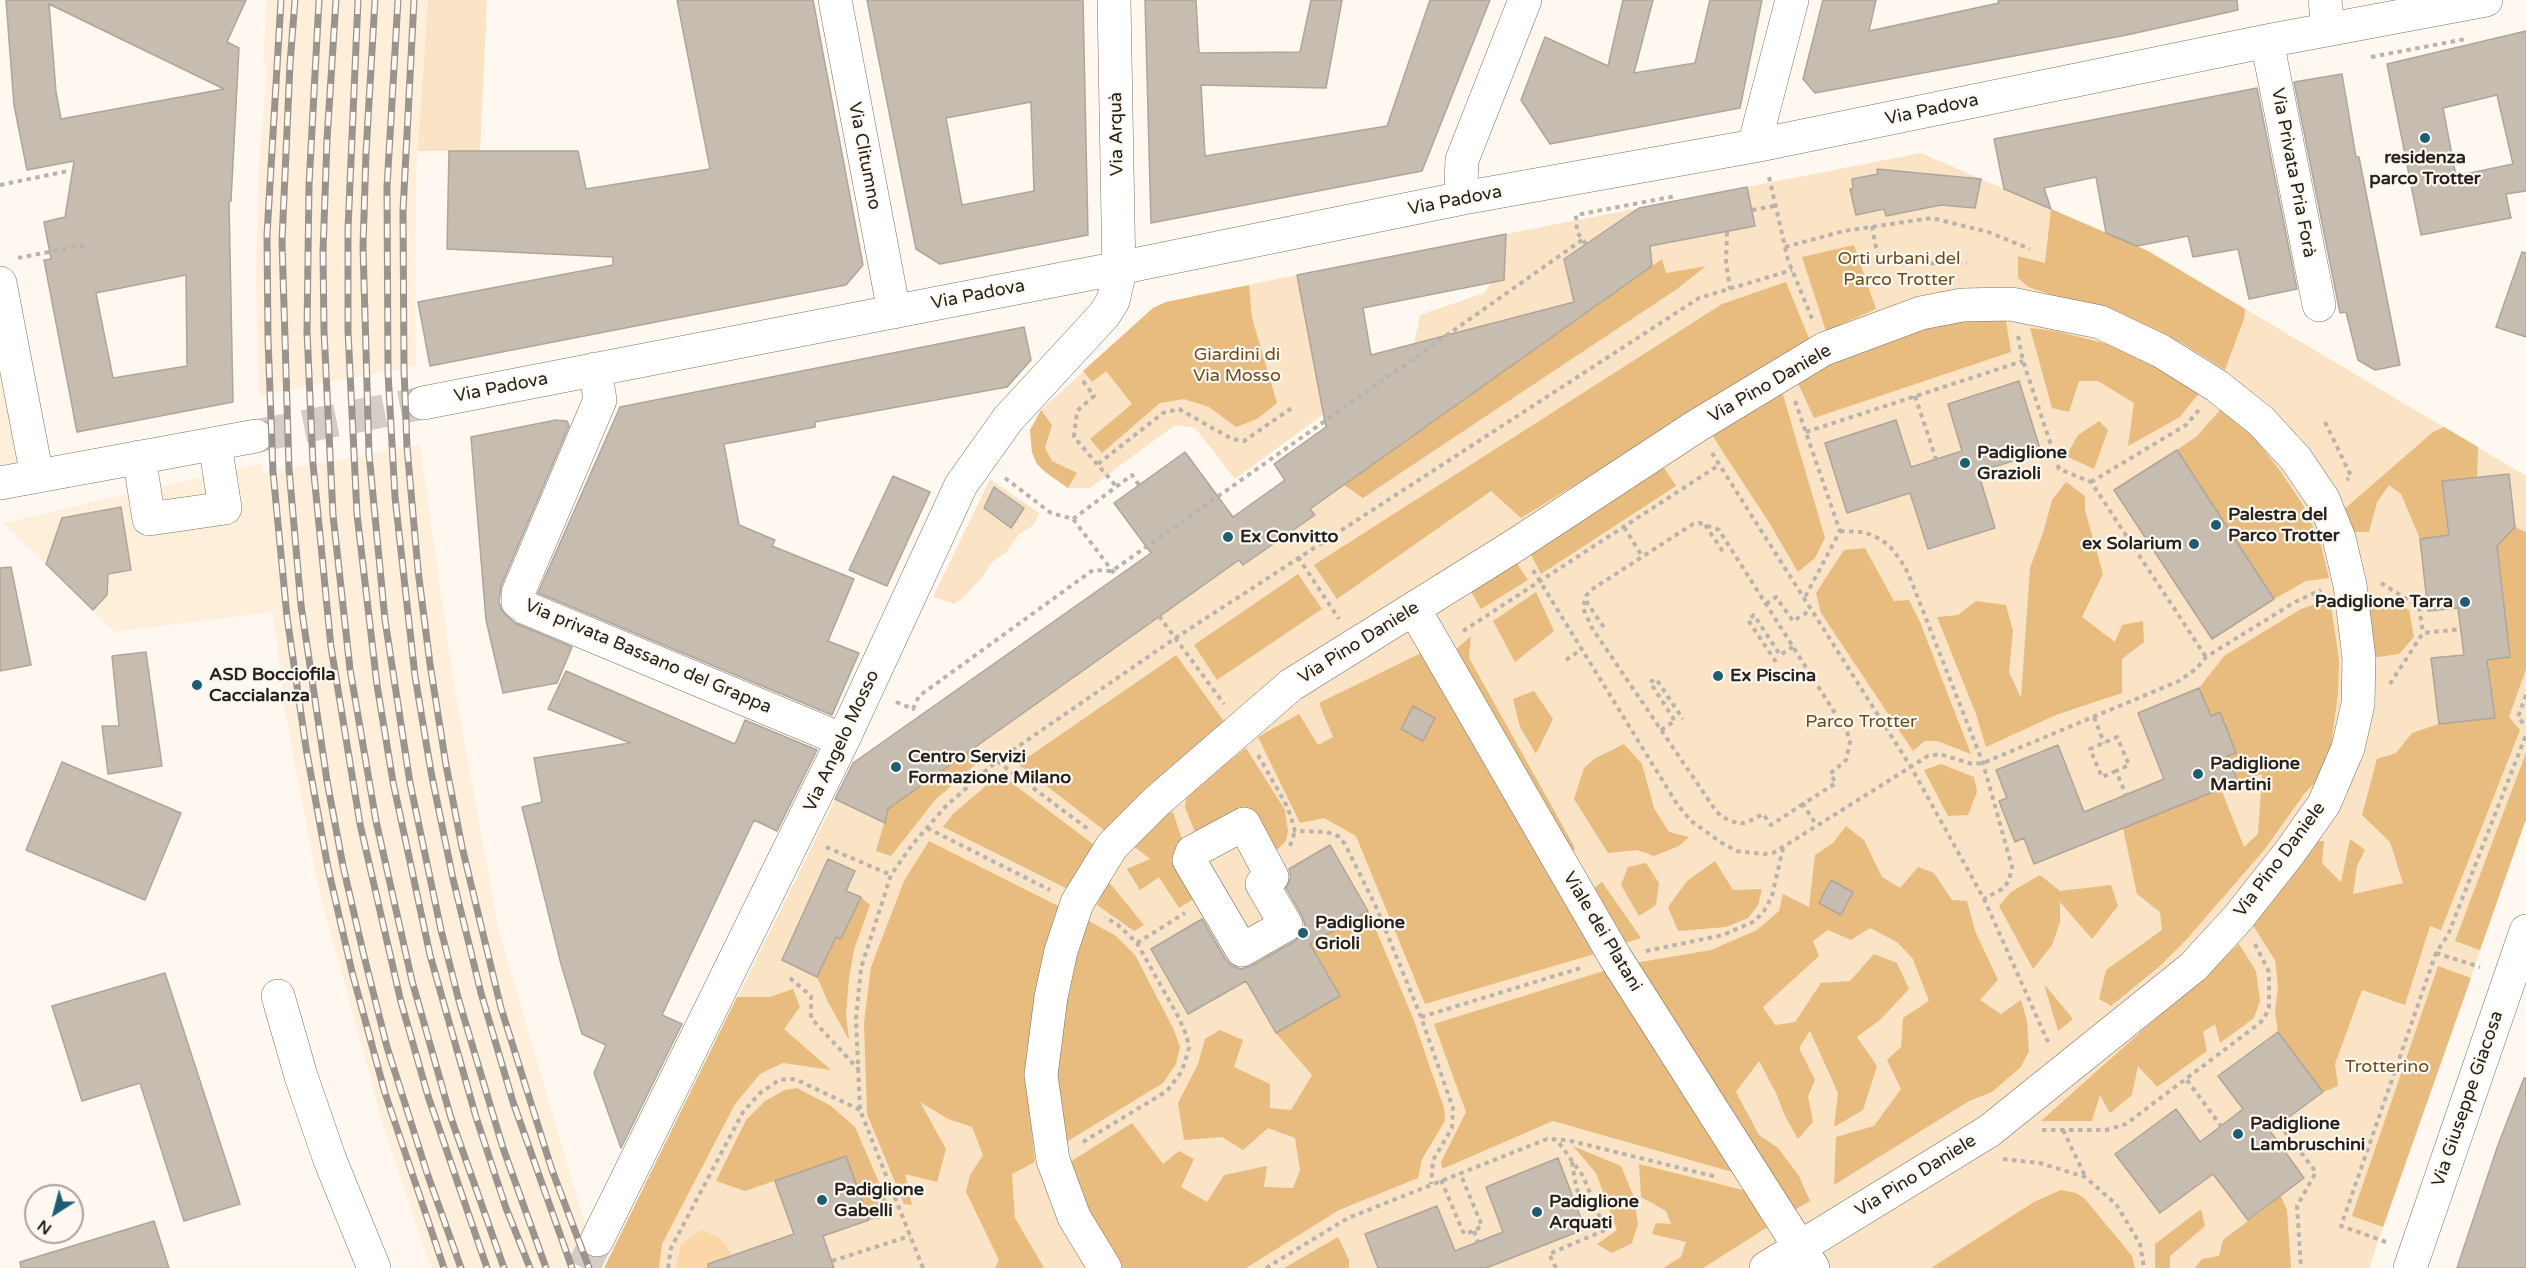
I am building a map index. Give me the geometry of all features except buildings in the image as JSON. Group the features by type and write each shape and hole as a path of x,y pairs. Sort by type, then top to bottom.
{"street":[{"name":"Via Clitumno","path":"835,0 894,312"},
{"name":"Via Arquà","path":"1114,0 1119,268"},
{"path":"1463,198 1462,160 1525,0"},
{"path":"1754,146 1792,0"},
{"name":"Via Padova","path":"423,403 1119,268 1463,198 1754,146 2267,41 2326,15 2486,0"},
{"name":"Via Privata Pria Forà","path":"2267,41 2319,305"},
{"name":"Via Angelo Mosso","path":"597,1240 843,740 961,485 1008,418 1104,315 1117,289 1119,268"},
{"path":"4,271 37,476"},
{"name":"Via Pino Daniele","path":"1105,1268 1074,1217 1053,1160 1041,1075 1051,997 1077,903 1112,846 1156,802 1291,685 1517,544 1695,427 1824,350 1921,314 1962,304 2011,304 2100,322 2162,351 2217,386 2261,421 2296,459 2323,499 2339,538 2350,585 2359,658 2358,704 2348,748 2324,804 2238,918 2193,967 1989,1131 1955,1151 1807,1258 1766,1268"},
{"name":"Via privata Bassano del Grappa","path":"595,369 600,400 518,593 518,602 526,608 843,740"},
{"path":"0,483 256,436"},
{"path":"140,457 149,519 225,508 215,444"},
{"name":"Viale dei Platani","path":"1414,609 1615,957 1807,1258"},
{"name":"Via Giuseppe Giacosa","path":"2413,1260 2525,937"},
{"path":"278,996 301,1076 330,1160 374,1268"}],"path":[{"path":"2371,57 2473,37"},
{"path":"0,185 68,171"},
{"path":"1768,177 1792,270 1824,350"},
{"path":"891,712 897,702 913,709 919,696 1093,570 1112,571 1584,242 1577,232 1576,215 1676,196"},
{"path":"1752,210 1774,206"},
{"path":"1785,247 1844,231 1932,218 1989,232 2031,249"},
{"path":"1872,226 1880,264 1967,263"},
{"path":"1727,232 1726,262 1730,289"},
{"path":"4,271 85,244"},
{"path":"923,1268 860,1110 856,1019 861,968 891,875 946,806 998,761 1174,639 1699,298 1792,270"},
{"path":"2011,304 2023,361 2059,469 2091,482 2206,657"},
{"path":"1806,432 2023,361"},
{"path":"1785,372 1840,531 1804,599"},
{"path":"1078,375 1094,396 1077,411 1074,437 1116,486"},
{"path":"2091,482 2186,425 2217,386"},
{"path":"1915,396 1936,459"},
{"path":"1098,464 1163,413 1179,409 1232,439 1244,441 1293,407"},
{"path":"1695,427 1911,766 1984,899 2062,1073"},
{"path":"1437,648 1719,465"},
{"path":"999,473 1051,513 1073,519 1117,577"},
{"path":"1073,519 1131,475 1139,485"},
{"path":"1693,524 1705,524 1719,531 1724,537 1847,732 1850,742 1846,760 1830,774 1836,783 1771,825 1763,814 1739,824 1722,817 1592,628 1583,608 1591,590 1693,524"},
{"path":"1705,524 1724,553"},
{"path":"1624,527 1642,556"},
{"path":"1840,531 1864,532 1876,537 1888,545 1901,561 1908,573 1983,763 2012,867 2009,881 2002,889 1984,899"},
{"path":"1517,544 1677,804 1691,821 1737,850 1773,853 1928,756 1940,754 1972,764 1983,763 2179,681 2197,668 2206,657 2295,602 2318,591 2377,581 2419,607 2423,633 2387,689"},
{"path":"1298,557 1356,644"},
{"path":"1766,604 1776,597 1792,621 1811,610"},
{"path":"1586,600 1605,630"},
{"path":"1776,662 1748,620 1754,615 1780,655 1793,647"},
{"path":"1159,616 1241,727 1288,808 1295,831 1327,832 1338,836 1345,843 1377,909 1421,1017 1453,1108 1452,1128 1433,1160 1431,1184"},
{"path":"2423,633 2461,629"},
{"path":"1566,660 1582,650"},
{"path":"1661,730 1675,722 1650,682 1656,679 1683,719"},
{"path":"2526,695 2518,717 2526,727"},
{"path":"2094,717 2104,743"},
{"path":"2413,1260 2341,1226 2436,953 2448,935 2526,735"},
{"path":"2117,737 2129,765 2116,771 2102,777 2090,749 2117,737"},
{"path":"998,761 1112,846"},
{"path":"2116,771 2126,795"},
{"path":"1803,804 1817,826"},
{"path":"927,828 1118,925 1137,943 1179,1018 1187,1037 1189,1048 1182,1071 1167,1091 1053,1160"},
{"path":"823,845 891,875"},
{"path":"1989,1131 2106,1130 2126,1124 2260,1023 2269,1007 2269,972 2266,963 2238,918"},
{"path":"2436,953 2480,968"},
{"path":"790,978 811,996 811,1018 859,1071"},
{"path":"668,1268 671,1248 743,1112 760,1093 779,1080 795,1079 860,1110"},
{"path":"2187,1080 2221,1126"},
{"path":"2279,1124 2316,1172 2296,1206 2301,1268"},
{"path":"2063,1130 2085,1177"},
{"path":"1266,1268 1348,1218 1547,1138 1761,1188"},
{"path":"1556,1268 1549,1254 1605,1230 1583,1176 1557,1139"},
{"path":"1955,1151 2040,1163 2085,1177 2116,1204 2140,1244 2144,1268"},
{"path":"1572,1160 1576,1187 1583,1204 1577,1206"},
{"path":"1441,1180 1464,1234 1474,1231 1482,1226 1460,1173"},
{"path":"1474,1231 1478,1242"},
{"path":"832,1261 910,1236"}],"shaded area":[{"path":"267,0 487,0 480,151 417,151 416,366 259,396 256,280 259,166 267,70 263,59"},
{"path":"0,293 34,474 0,481"},
{"path":"420,445 454,685 499,932 587,1231 568,1268 431,1268 382,1121 319,890 285,711 273,612 114,632 4,523 262,463 263,473"},
{"path":"702,1230 721,1238 733,1257 732,1268 676,1268 681,1244"}],"green space":[{"path":"428,0 487,0 480,151 418,151"},
{"name":"Parco Trotter","path":"1921,153 2148,251 2526,476 2526,819 2369,1268 604,1268 853,763 1207,513 1218,528 1284,481 1274,464 1413,366 1414,344 1420,315 1484,293 1504,264 1506,234"},
{"path":"2051,209 2148,251 2245,309 2244,319 2225,370 2182,343 2105,312 2028,287 2018,278 2018,256 2045,263"},
{"path":"1854,245 1876,309 1826,331 1802,257"},
{"path":"1662,259 1666,273 1706,266 1677,289 1363,498 1344,485"},
{"name":"Giardini di Via Mosso","path":"1297,275 1324,414 1235,479 1195,428 1175,425 1090,488 1068,488 1037,464 1032,452 1030,430 1041,410 1153,308 1166,302"},
{"path":"1786,282 1810,341 1521,518 1491,491 1337,599 1314,565 1722,304"},
{"path":"1249,285 1252,318 1277,403 1257,419 1236,427 1209,407 1184,399 1160,403 1102,453 1090,439 1132,404 1106,371 1092,382 1083,371 1153,308 1166,302"},
{"path":"2005,315 2011,352 1814,418 1796,379 1923,323"},
{"path":"2030,328 2056,331 2111,345 2154,362 2200,392 2180,417 2128,446 2134,403 2098,381 2079,381 2069,412 2052,408"},
{"path":"1781,388 1825,538 1815,558 1798,572 1770,524 1710,432"},
{"path":"2221,409 2254,437 2303,505 2321,545 2329,578 2306,581 2274,599 2177,450 2197,436"},
{"path":"1041,410 1052,425 1045,448 1052,461 1077,473 1068,488 1037,464 1032,452 1030,430"},
{"path":"2099,421 2108,430 2094,469 2066,456 2078,435"},
{"path":"2444,427 2478,447 2477,477 2442,482 2449,535 2420,539 2401,494 2389,485 2377,502 2369,532 2348,532 2341,512 2433,432"},
{"path":"1661,463 1676,486 1541,574 1527,547"},
{"path":"990,479 1039,513 1034,525 1019,534 1006,553 992,562 984,575 962,599 954,604 933,597"},
{"path":"2066,482 2085,496 2085,510 2103,574 2082,617 2115,642 2122,625 2143,621 2144,642 2122,659 2122,693 2056,715 1986,747 1976,714 1937,617 1958,615 1976,601 2006,605 2013,631 2009,672 2021,698 2030,568 2052,500"},
{"path":"2515,527 2526,532 2526,669 2509,717 2520,730 2441,930 2430,926 2405,1005 2362,990 2335,1064 2338,1086 2323,1092 2278,1032 2275,1011 2278,986 2275,960 2250,921 2313,841 2324,841 2322,863 2341,882 2350,839 2365,850 2357,866 2353,894 2403,883 2390,842 2362,815 2377,759 2396,753 2412,733 2439,724 2494,718 2488,660 2496,539 2505,538"},
{"path":"1865,548 1894,601 1909,600 1920,622 1971,754 1937,741 1925,741 1913,751 1821,613 1816,593 1844,550"},
{"path":"1512,556 1528,580 1481,609 1468,586"},
{"path":"1298,574 1322,609 1217,680 1194,645"},
{"path":"1536,592 1554,631 1515,662 1493,621"},
{"path":"2388,598 2409,610 2414,637 2399,654 2371,658 2362,602"},
{"path":"2330,599 2339,660 2338,693 2328,770 2304,794 2265,849 2186,940 2160,966 2111,1006 2099,999 2106,970 2162,930 2160,912 2137,894 2123,828 2221,789 2244,847 2258,834 2262,774 2238,782 2227,756 2235,753 2211,716 2199,688 2224,656 2301,609"},
{"path":"1471,636 1469,658 1575,848 1571,858 1452,653"},
{"path":"1423,652 1598,953 1425,1004 1356,836 1324,818 1300,823 1258,737 1299,714 1318,745 1333,737 1319,703"},
{"path":"1176,655 1226,724 1109,834 1018,764"},
{"path":"1534,691 1553,719 1536,754 1520,727 1513,699"},
{"path":"1624,744 1642,764 1654,808 1669,832 1689,837 1679,846 1654,856 1637,850 1608,853 1574,799 1584,768 1594,759"},
{"path":"976,746 984,757 935,800 891,856 876,851 888,809"},
{"path":"1246,748 1285,810 1288,831 1286,841 1278,849 1262,858 1243,824 1201,847 1185,807 1187,793"},
{"path":"2526,753 2526,819 2480,950 2455,941"},
{"path":"1941,764 1974,777 1977,792 1968,815 1948,816 1924,770"},
{"path":"1000,774 1097,847 1070,890 943,827 954,813"},
{"path":"1173,812 1182,839 1182,860 1194,899 1179,908 1159,877 1140,890 1127,869 1150,859 1132,845 1157,816"},
{"path":"1846,826 1864,840 1882,877 1900,888 1918,867 1934,873 1952,900 1967,901 1975,931 1998,980 1980,1000 2001,1014 2021,1000 2027,1021 2029,1051 2021,1067 1992,1092 1969,1101 1834,1185 1836,1137 1874,1126 1901,1089 1887,1060 1901,1047 1903,1018 1929,1001 1913,959 1897,942 1870,928 1851,940 1828,930 1813,941 1819,956 1763,1007 1775,1025 1795,1022 1821,983 1850,981 1874,954 1897,963 1909,989 1881,1019 1857,1037 1877,1066 1863,1110 1834,1127 1838,1093 1810,1031 1799,1048 1815,1080 1808,1096 1813,1122 1798,1139 1759,1061 1736,1092 1759,1135 1778,1148 1799,1176 1810,1201 1789,1213 1629,964 1711,950 1757,930 1779,911 1783,894 1809,907 1815,855 1833,843"},
{"path":"929,841 1062,908 1049,946 1025,1071 1035,1162 1012,1174 1015,1218 1044,1268 995,1268 999,1260 966,1192 970,1175 983,1155 972,1127 948,1119 920,1102 946,1149 937,1182 905,1174 912,1205 904,1204 867,1114 864,1023 871,967 904,881"},
{"path":"1715,861 1733,890 1762,889 1758,905 1748,918 1726,927 1678,931 1668,907 1687,881"},
{"path":"1646,863 1659,883 1656,905 1639,916 1621,885 1628,867"},
{"path":"2040,875 2060,891 2111,885 2118,906 2092,939 2060,902 2060,922 2052,945 2033,969 1999,906 2011,892"},
{"path":"1108,881 1144,925 1134,931 1097,905"},
{"path":"1602,882 1641,938 1618,945 1590,891"},
{"path":"861,897 870,905 854,950 849,978 846,1014 849,1040 817,977 836,937 841,939"},
{"path":"1368,911 1413,1018 1444,1108 1445,1121 1422,1159 1418,1178 1339,1210 1246,1268 1118,1268 1107,1252 1067,1164 1132,1123 1163,1164 1179,1151 1194,1159 1181,1187 1207,1202 1224,1175 1267,1166 1264,1187 1293,1188 1300,1170 1295,1138 1268,1128 1243,1150 1222,1137 1184,1140 1178,1103 1198,1064 1205,1039 1220,1030 1243,1040 1234,1067 1270,1084 1270,1108 1291,1110 1312,1075 1276,1033 1340,996 1319,959 1285,959"},
{"path":"1087,920 1116,936 1135,955 1174,1030 1180,1047 1176,1064 1163,1083 1063,1144 1055,1108 1066,977"},
{"path":"2239,944 2256,971 2260,1001 2254,1018 2220,1043 2215,1024 2203,1032 2207,1051 2157,1087 2138,1066 2132,1095 2110,1113 2100,1095 2092,1121 2041,1121"},
{"path":"2438,966 2471,978 2383,1227 2352,1216"},
{"path":"1607,970 1743,1175 1553,1121 1442,1169 1441,1162 1466,1112 1434,1024"},
{"path":"2044,984 2073,1019 2058,1031"},
{"path":"793,989 800,1007 784,1029 831,1070 783,1063 760,1074 735,1104 662,1244 659,1268 604,1268 737,997 770,997"},
{"path":"797,1088 831,1106 855,1127 894,1217 869,1220 846,1156 745,1191 716,1181 746,1120 765,1101 785,1090"},
{"path":"1573,1146 1621,1166 1634,1197 1638,1224 1632,1243 1612,1253 1597,1244 1617,1230 1596,1173"},
{"path":"1639,1164 1755,1193 1774,1223 1703,1268 1663,1268 1681,1257 1686,1242 1652,1234 1656,1223 1671,1224 1666,1211 1641,1197"},
{"path":"2061,1190 2076,1193 2085,1199 2132,1256 2135,1268 1931,1268 2034,1202"},
{"path":"2281,1196 2287,1210 2291,1268 2195,1268 2202,1259 2219,1256 2223,1240"},
{"path":"2201,1209 2205,1226 2170,1256 2170,1268 2155,1268 2155,1244"},
{"path":"1338,1237 1349,1260 1349,1268 1284,1268"}],"tunnel":[{"path":"256,436 423,403"},
{"path":"583,1268 597,1240"}],"railway":[{"path":"281,0 267,235 268,338 273,472 287,617 306,748 328,868 352,972 385,1093 444,1268"},
{"path":"295,0 282,241 289,469 301,605 327,781 343,866 363,952 387,1047 427,1173 461,1268"},
{"path":"319,0 309,185 307,331 313,464 331,647 360,824 401,1002 428,1096 487,1268"},
{"path":"336,0 327,140 323,252 324,331 333,515 350,669 376,821 412,981 451,1118 504,1268"},
{"path":"358,0 348,229 348,331 357,514 377,685 393,782 430,955 476,1117 506,1208 530,1268"},
{"path":"375,0 363,247 369,454 385,620 410,783 441,930 459,1001 503,1148 546,1268"},
{"path":"398,0 387,187 388,372 395,497 415,676 431,772 453,879 481,993 513,1102 572,1268"},
{"path":"414,0 403,211 404,369 407,447 418,570 430,664 462,847 501,1008 552,1170 589,1268"}],"place":[{"name":"residenza parco Trotter","path":"2425,138"},
{"name":"Padiglione Grazioli","path":"1965,463"},
{"name":"Palestra del Parco Trotter","path":"2216,525"},
{"name":"Ex Convitto","path":"1228,537"},
{"name":"ex Solarium","path":"2194,544"},
{"name":"Padiglione Tarra","path":"2465,602"},
{"name":"Ex Piscina","path":"1718,676"},
{"name":"ASD Bocciofila Caccialanza","path":"197,685"},
{"name":"Centro Servizi Formazione Milano","path":"896,767"},
{"name":"Padiglione Martini","path":"2198,774"},
{"name":"Padiglione Grioli","path":"1303,933"},
{"name":"Padiglione Lambruschini","path":"2238,1134"},
{"name":"Padiglione Gabelli","path":"822,1200"},
{"name":"Padiglione Arquati","path":"1537,1212"}],"park label":[{"name":"Orti urbani del Parco Trotter","path":"1899,269"},
{"name":"Trotterino","path":"2387,1067"}]}
